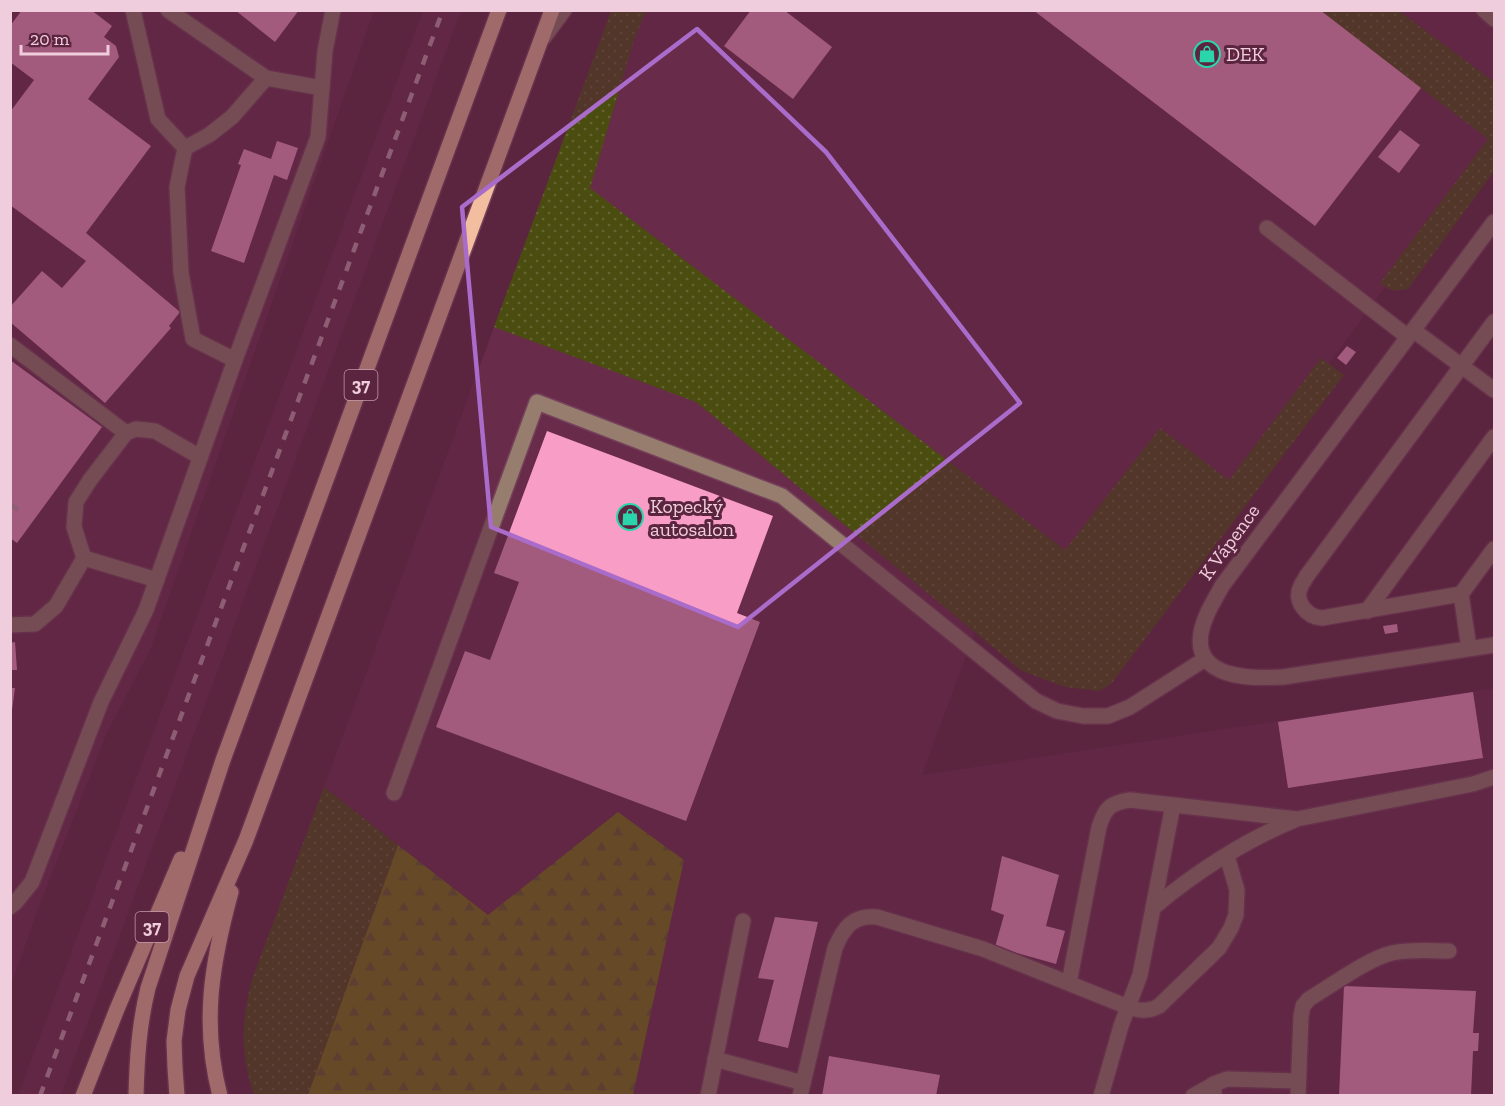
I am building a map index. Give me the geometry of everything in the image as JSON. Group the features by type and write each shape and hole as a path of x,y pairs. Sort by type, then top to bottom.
{"main road":[{"name":"37","path":"136,1095 139,1034 148,988 223,760 500,10"},
{"name":"37","path":"177,1095 174,1041 182,992 193,959 246,840 552,10"},
{"name":"37","path":"83,1095 223,760"},
{"path":"220,1095 211,1047 211,990 218,944 246,840"}],"street":[{"path":"133,10 158,119 185,148"},
{"path":"168,10 266,78 322,88"},
{"path":"10,906 32,882 101,702 146,610 318,137 325,51 333,10"},
{"path":"540,42 564,10"},
{"path":"1484,10 1494,19"},
{"path":"235,360 193,339 181,273 177,187 185,148 208,135 232,117 266,78"},
{"name":"K Vápence","path":"1205,658 1201,651 1200,634 1207,614 1222,586 1494,222"},
{"path":"1267,228 1411,333 1494,390"},
{"path":"1494,322 1300,587 1298,595 1306,612 1314,618 1322,618 1461,594 1494,549"},
{"path":"10,345 126,433"},
{"path":"394,793 537,402 782,496 1036,701 1058,711 1083,716 1108,716 1130,707 1205,658 1211,666 1228,674 1267,678 1494,645"},
{"path":"10,625 35,624 56,606 84,558 74,527 76,502 126,433 136,429 155,431 200,457"},
{"path":"1367,610 1494,437"},
{"path":"84,558 157,580"},
{"path":"1461,594 1469,648"},
{"path":"1153,908 1176,889 1264,833 1297,819 1473,784 1494,777"},
{"path":"1069,983 1099,826 1107,808 1130,800 1297,819"},
{"path":"1101,1095 1120,1026 1140,975 1173,805"},
{"path":"715,1059 802,1089 839,939 850,923 867,916 963,942 1128,1007 1150,1010 1160,1006 1219,948 1226,938 1233,923 1237,904 1237,890 1227,856"},
{"path":"708,1095 743,921"},
{"path":"1192,1095 1214,1090 1227,1079 1298,1088 1300,1016 1308,999 1370,962 1390,953 1449,951"}],"highlighted area":[{"path":"697,29 826,152 1020,403 738,627 491,527 462,207"}],"shaded area":[{"path":"11,11 374,11 151,648 106,735 11,985"},
{"path":"423,11 461,11 61,1095 18,1095"},
{"path":"611,11 1494,11 1494,171 1408,289 1394,291 1385,287 1329,364 1344,375 1111,684 1099,691 1065,687 1022,671 975,632 922,775 1494,688 1494,1095 633,1095 684,860 618,812 488,915 324,787"},
{"path":"611,11 646,11 634,40 590,188 1065,550 1160,428 1229,480 1321,358 1344,375 1111,684 1099,691 1065,687 1022,671 696,402 494,327"},
{"path":"1320,11 1399,11 1493,81 1494,171 1408,289 1392,290 1380,283 1488,139"},
{"path":"324,787 398,845 308,1095 254,1095 244,1052 244,1023 248,994"}],"green space":[{"path":"618,812 684,860 633,1095 308,1095 398,845 488,915"}],"building":[{"path":"22,10 91,10 112,26 104,37 116,46 119,57 88,99 151,146 86,233 180,312 169,326 171,328 105,403 10,322 10,307 42,271 62,288 86,261 10,205 10,112 34,80 10,62 10,26"},
{"path":"235,10 299,10 275,42"},
{"path":"751,10 784,10 832,47 793,99 724,46"},
{"path":"1033,10 1320,10 1421,88 1315,226"},
{"path":"1400,130 1420,145 1399,173 1378,157"},
{"path":"277,141 298,148 287,180 274,175 244,263 211,251 241,165 238,164 244,149 271,159"},
{"path":"1347,346 1356,352 1346,365 1337,358"},
{"path":"10,360 102,427 17,543 10,538"},
{"path":"547,431 773,516 737,613 760,622 686,821 436,727 465,651 490,660 519,582 494,573"},
{"path":"1397,624 1398,632 1385,634 1383,626"},
{"path":"15,642 17,670 10,670 10,643"},
{"path":"10,688 15,688 12,710 10,710"},
{"path":"1473,692 1483,758 1288,788 1278,722"},
{"path":"1002,856 1059,875 1046,926 1065,931 1056,964 995,947 1004,915 991,910"},
{"path":"775,917 818,922 788,1048 758,1041 774,980 758,978"},
{"path":"1344,986 1476,991 1473,1033 1479,1033 1478,1051 1473,1051 1471,1096 1339,1096"},
{"path":"829,1056 940,1075 936,1096 822,1096"}],"railway":[{"path":"40,1096 443,10"},
{"path":"10,504 26,516"}],"place":[{"name":"DEK","path":"1207,54"},
{"name":"Kopecký autosalon","path":"630,517"}]}
